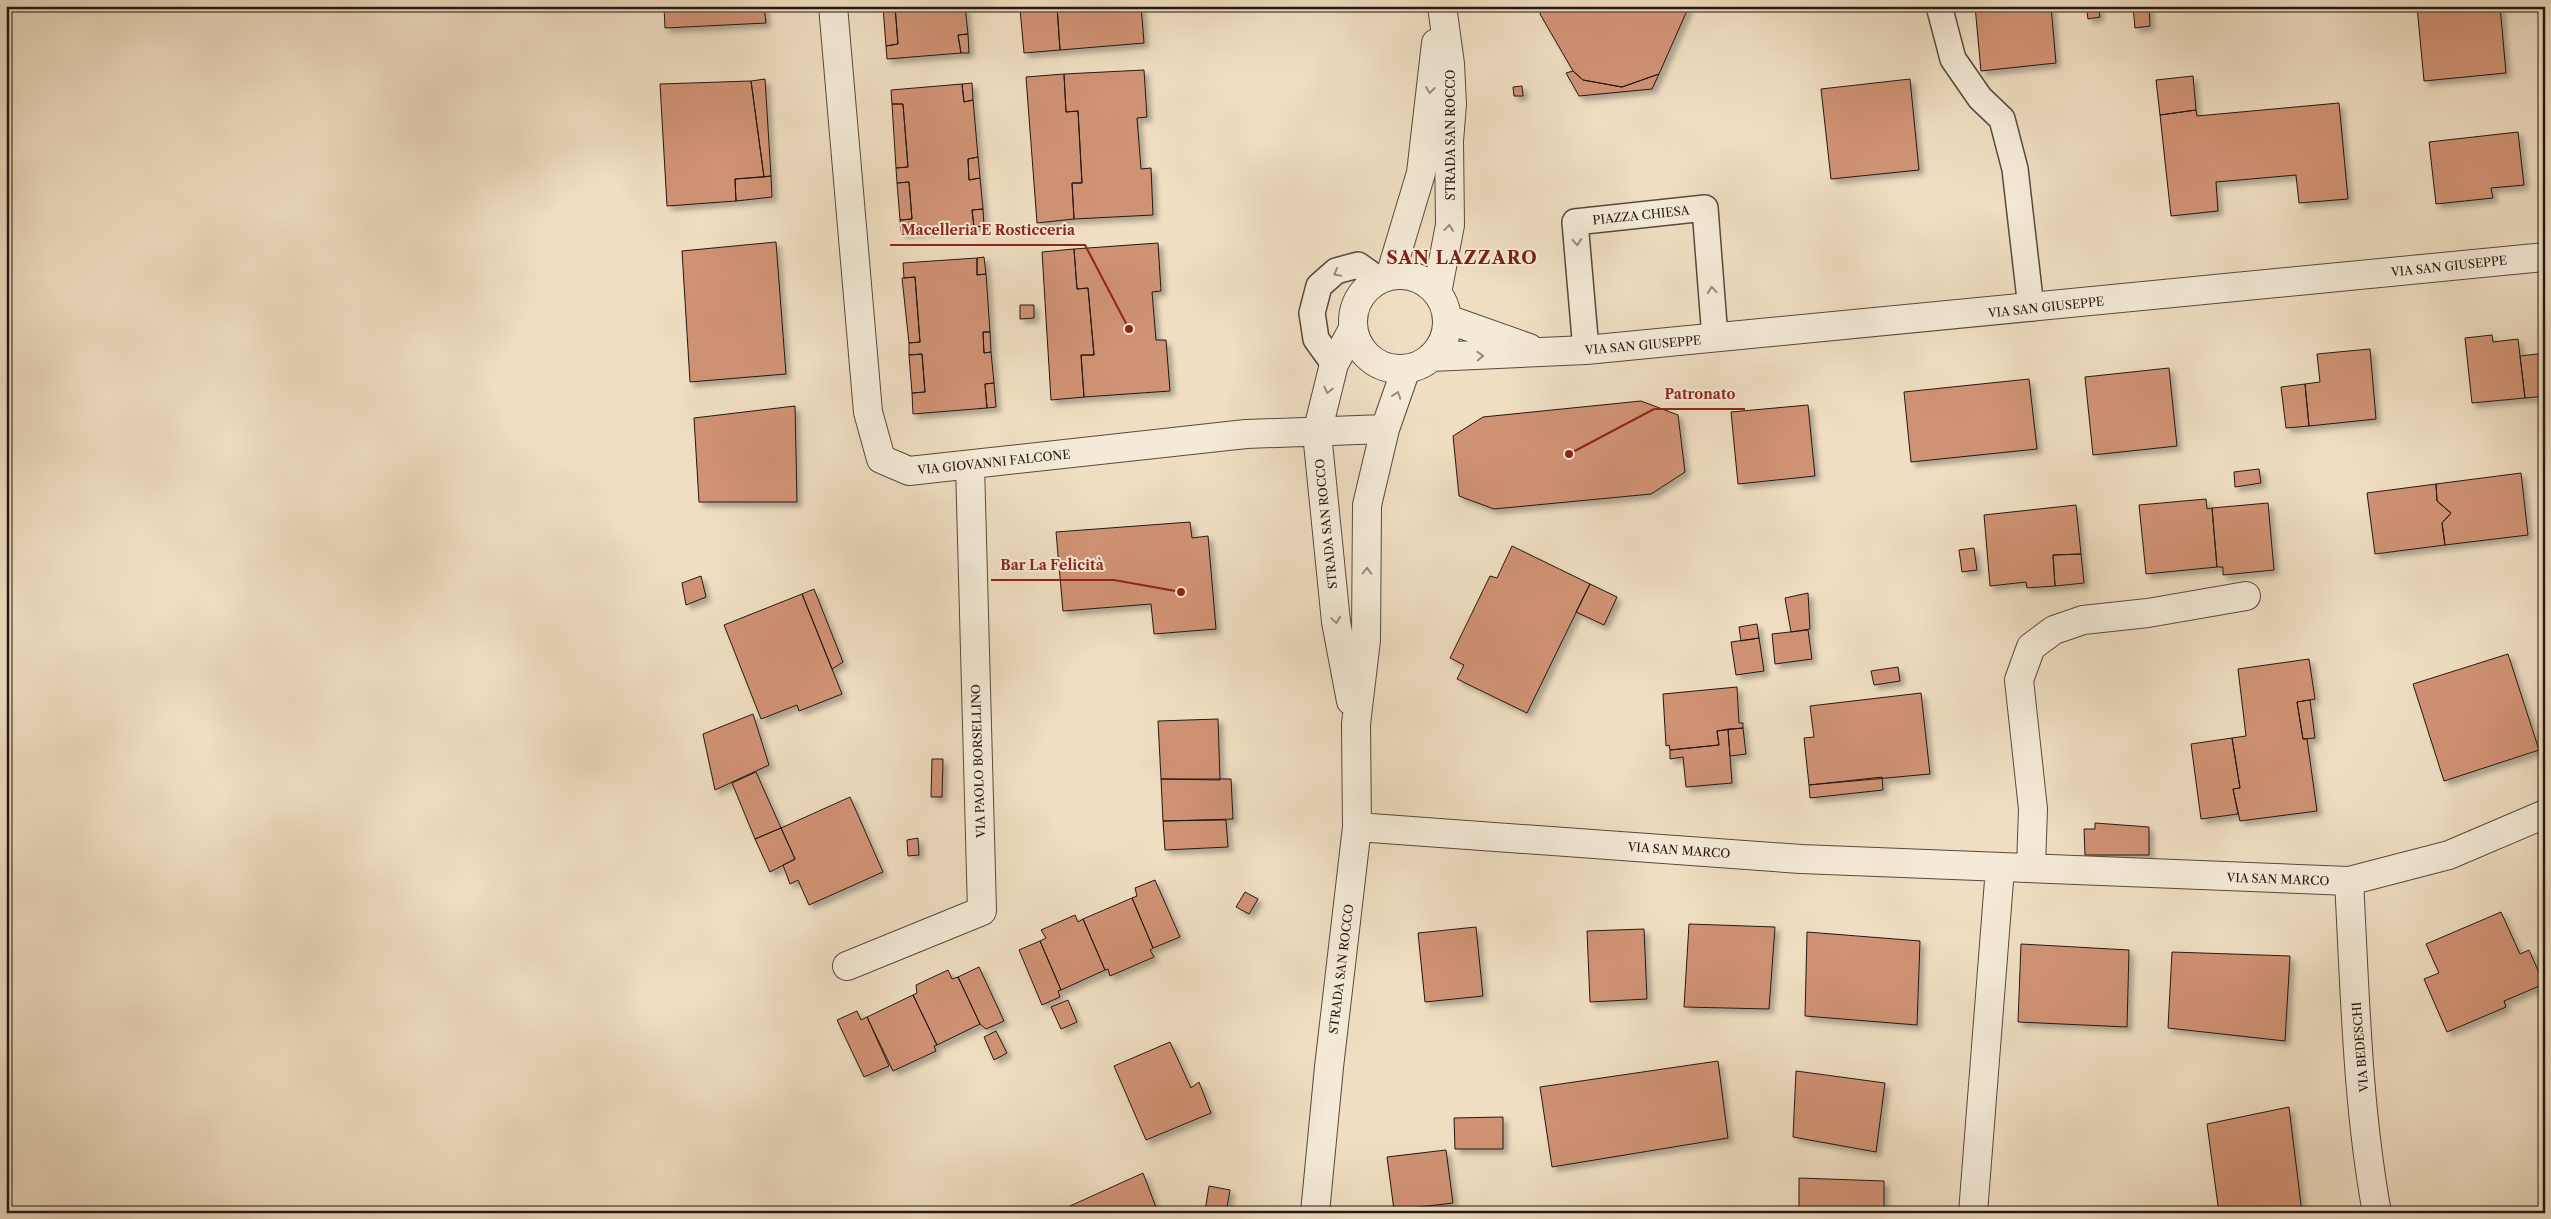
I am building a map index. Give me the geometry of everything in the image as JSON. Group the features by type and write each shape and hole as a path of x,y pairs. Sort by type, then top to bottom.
{"street":[{"name":"VIA GIOVANNI FALCONE","path":"832,6 868,412 881,459 909,471 1246,434 1317,433 1386,429"},
{"name":"STRADA SAN ROCCO","path":"1384,278 1421,172 1440,6"},
{"name":"STRADA SAN ROCCO","path":"1437,293 1450,225 1449,140 1452,104 1450,64 1440,6"},
{"name":"VIA SAN GIUSEPPE","path":"1431,357 1547,354 2545,257"},
{"path":"1403,275 1427,284 1437,293 1443,305 1446,319 1445,333 1440,346 1431,357 1420,365 1406,369 1392,369 1378,364 1366,355 1353,330 1358,300 1366,289 1384,278 1403,275"},
{"name":"VIA SAN GIUSEPPE","path":"1446,319 1547,354"},
{"name":"STRADA SAN ROCCO","path":"1353,330 1334,364 1317,433 1336,622 1356,724"},
{"name":"STRADA SAN ROCCO","path":"1315,1213 1329,1067 1358,826 1356,724 1366,640 1367,505 1386,429 1406,369"},
{"name":"VIA PAOLO BORSELLINO","path":"847,966 982,911 970,465"},
{"path":"2031,867 2033,809 2019,680 2031,647 2054,630 2083,620 2148,613 2246,596"},
{"name":"VIA SAN MARCO","path":"1358,826 1801,859 2349,881 2449,855 2545,814"},
{"path":"1973,1213 2000,868"},
{"name":"VIA BEDESCHI","path":"2349,881 2357,1029 2371,1180 2377,1213"}],"lane":[{"path":"1939,6 1953,59 1980,98 2002,119 2015,169 2031,308"},
{"name":"PIAZZA CHIESA","path":"1586,350 1575,222 1705,208 1716,338"},
{"path":"1334,364 1316,339 1314,330 1312,313 1319,286 1336,271 1358,265 1384,278"}],"building":[{"path":"664,6 764,6 766,23 665,28"},
{"path":"883,6 965,6 968,34 958,35 961,53 887,59 886,46 898,44 895,7"},
{"path":"1057,6 1060,50 1024,53 1020,9"},
{"path":"1057,6 1141,6 1144,43 1060,50"},
{"path":"1542,6 1689,6 1659,74 1622,87 1583,80 1573,71 1540,14"},
{"path":"1975,6 2051,6 2056,63 1981,71"},
{"path":"2086,6 2098,6 2100,17 2088,19"},
{"path":"2133,6 2149,6 2150,26 2135,28"},
{"path":"2417,6 2500,6 2506,73 2424,81"},
{"path":"883,7 895,7 898,44 886,46"},
{"path":"968,34 969,53 961,53 958,35"},
{"path":"1144,70 1147,117 1137,118 1141,169 1151,168 1153,215 1074,219 1072,183 1082,183 1078,111 1066,112 1064,74"},
{"path":"1573,71 1583,80 1622,87 1659,74 1652,89 1579,96 1566,73"},
{"path":"1064,74 1066,112 1078,111 1082,183 1072,183 1074,219 1037,223 1026,77"},
{"path":"2193,76 2196,110 2160,115 2156,80"},
{"path":"765,79 771,176 764,177 751,81"},
{"path":"1910,79 1919,170 1831,179 1821,89"},
{"path":"751,81 764,177 735,179 736,201 667,206 660,84"},
{"path":"972,83 973,100 964,102 962,84"},
{"path":"962,84 964,102 973,100 978,157 968,159 969,180 980,178 983,209 972,210 974,227 901,233 900,220 912,219 909,182 897,183 896,168 908,167 903,104 892,104 891,90"},
{"path":"1522,86 1523,96 1514,96 1513,87"},
{"path":"2339,103 2348,199 2299,203 2296,175 2216,182 2218,211 2171,216 2160,115 2196,110 2197,116"},
{"path":"892,104 903,104 908,167 896,168"},
{"path":"2518,132 2524,185 2491,188 2493,198 2436,204 2429,142"},
{"path":"978,157 980,178 969,180 968,159"},
{"path":"771,176 772,197 736,201 735,179"},
{"path":"909,182 912,219 900,220 897,183"},
{"path":"983,209 984,226 974,227 972,210"},
{"path":"776,242 786,374 690,382 682,251"},
{"path":"1158,243 1161,291 1152,292 1156,340 1166,340 1170,391 1084,397 1081,355 1094,355 1088,288 1077,289 1074,249"},
{"path":"1074,249 1077,289 1088,288 1094,355 1081,355 1084,397 1051,400 1042,252"},
{"path":"984,257 986,274 977,275 977,258"},
{"path":"977,258 977,275 986,274 990,332 983,332 984,353 991,352 994,383 985,384 987,408 913,414 912,393 925,392 922,354 909,355 909,343 920,342 915,277 904,278 903,263"},
{"path":"915,277 920,342 909,343 902,278"},
{"path":"1020,305 1034,305 1034,318 1020,319"},
{"path":"983,332 990,332 991,352 984,353"},
{"path":"2492,335 2493,342 2518,339 2525,398 2472,403 2465,338"},
{"path":"2370,349 2376,419 2309,426 2305,384 2320,382 2317,354"},
{"path":"2545,353 2545,396 2525,398 2520,356"},
{"path":"922,354 925,392 912,393 909,355"},
{"path":"2169,368 2177,446 2093,455 2085,377"},
{"path":"2029,379 2037,449 1911,462 1904,392"},
{"path":"994,383 996,407 987,408 985,384"},
{"path":"2305,384 2309,426 2286,428 2281,387"},
{"path":"1641,401 1678,415 1685,472 1651,494 1494,509 1459,496 1453,436 1483,417"},
{"path":"1808,405 1815,476 1738,484 1731,412"},
{"path":"795,406 797,502 699,502 694,418"},
{"path":"2259,469 2261,483 2235,487 2234,472"},
{"path":"2521,473 2528,535 2445,545 2442,523 2451,513 2437,501 2436,484"},
{"path":"2436,484 2437,501 2451,513 2442,523 2445,545 2375,554 2367,493"},
{"path":"2206,499 2207,509 2212,508 2217,567 2146,574 2139,505"},
{"path":"2268,503 2274,570 2223,575 2223,567 2217,567 2212,508"},
{"path":"2076,505 2081,554 2053,555 2055,586 2027,588 2026,582 1990,586 1984,515"},
{"path":"1190,522 1192,538 1208,536 1216,629 1154,634 1151,604 1063,611 1056,532"},
{"path":"1512,546 1590,584 1527,713 1457,679 1464,665 1450,658 1490,576 1497,578"},
{"path":"1974,548 1977,570 1962,572 1959,550"},
{"path":"2081,554 2084,583 2055,586 2053,555"},
{"path":"701,576 706,597 686,605 682,583"},
{"path":"1590,584 1617,597 1604,625 1576,612"},
{"path":"814,589 843,662 832,669 802,594"},
{"path":"1808,593 1810,629 1791,632 1785,598"},
{"path":"802,594 842,694 799,711 797,705 761,719 724,625"},
{"path":"1757,624 1759,638 1741,641 1739,627"},
{"path":"1808,630 1812,659 1775,664 1772,634"},
{"path":"1759,638 1764,671 1736,675 1731,642"},
{"path":"2508,654 2539,750 2444,781 2413,684"},
{"path":"2309,659 2315,699 2297,702 2303,739 2307,739 2317,811 2240,821 2233,789 2240,788 2232,738 2246,736 2238,669"},
{"path":"1898,667 1900,681 1874,685 1871,671"},
{"path":"1737,687 1739,723 1743,723 1743,728 1717,731 1719,745 1670,750 1669,745 1666,746 1663,694"},
{"path":"1921,693 1930,774 1809,785 1804,738 1814,737 1810,706"},
{"path":"2310,700 2315,738 2303,739 2297,702"},
{"path":"753,714 769,765 715,790 703,734"},
{"path":"1218,719 1220,780 1161,779 1158,721"},
{"path":"1743,728 1746,754 1730,756 1728,729"},
{"path":"1728,729 1732,783 1686,787 1683,757 1670,759 1670,750 1719,745 1717,731"},
{"path":"2232,738 2240,788 2233,789 2238,814 2201,819 2191,744"},
{"path":"932,759 943,759 942,797 931,797"},
{"path":"756,772 781,828 755,839 732,783"},
{"path":"1882,777 1883,790 1810,798 1809,785"},
{"path":"1161,779 1231,779 1233,819 1163,821"},
{"path":"850,797 883,872 809,905 798,880 790,884 783,865 795,859 781,828"},
{"path":"1226,820 1228,847 1165,850 1163,821"},
{"path":"2095,823 2149,827 2149,855 2085,855 2084,829 2095,829"},
{"path":"781,828 795,859 770,872 755,839"},
{"path":"918,838 919,855 908,856 907,840"},
{"path":"1155,880 1180,937 1153,948 1132,898 1137,896 1135,888"},
{"path":"1245,892 1258,899 1249,914 1236,907"},
{"path":"1132,898 1153,948 1150,950 1154,957 1110,976 1108,969 1105,970 1083,919"},
{"path":"2501,912 2520,954 2529,950 2544,984 2504,1001 2506,1007 2447,1032 2424,979 2439,973 2426,944"},
{"path":"1075,915 1078,922 1083,919 1105,970 1061,990 1040,941 1046,938 1041,930"},
{"path":"1689,924 1775,927 1769,1009 1684,1007"},
{"path":"1476,927 1483,996 1425,1002 1418,933"},
{"path":"1644,929 1647,999 1590,1002 1587,931"},
{"path":"1807,932 1920,941 1917,1025 1805,1016"},
{"path":"1040,941 1061,990 1058,991 1060,997 1042,1005 1019,950"},
{"path":"2021,944 2129,950 2127,1027 2018,1022"},
{"path":"2172,952 2290,956 2285,1041 2168,1028"},
{"path":"979,967 1004,1021 986,1029 980,1024 958,977"},
{"path":"948,970 952,979 958,977 980,1024 937,1045 913,995 917,993 916,985"},
{"path":"913,995 937,1045 934,1046 936,1051 893,1071 867,1017"},
{"path":"1068,1000 1077,1022 1061,1029 1051,1007"},
{"path":"857,1011 861,1020 867,1017 889,1066 864,1077 837,1020"},
{"path":"996,1031 1007,1053 994,1060 984,1037"},
{"path":"1170,1042 1191,1088 1199,1082 1211,1113 1146,1140 1114,1066"},
{"path":"1718,1061 1728,1138 1552,1167 1540,1087"},
{"path":"1796,1071 1885,1083 1876,1152 1793,1137"},
{"path":"2289,1107 2302,1213 2219,1213 2207,1124"},
{"path":"1503,1117 1503,1149 1455,1149 1454,1118"},
{"path":"1446,1150 1453,1203 1394,1210 1387,1157"},
{"path":"1143,1173 1157,1210 1150,1213 1073,1213 1070,1206"},
{"path":"1799,1178 1884,1181 1884,1213 1799,1213"},
{"path":"1209,1186 1230,1190 1226,1213 1205,1211"},
{"path":"1546,1209 1547,1213 1525,1213"}],"place":[{"name":"Macelleria E Rosticceria","path":"1129,329"},
{"name":"Patronato","path":"1569,454"},
{"name":"Bar La Felicità","path":"1181,592"}],"district":[{"name":"SAN LAZZARO","path":"1462,258"}]}
